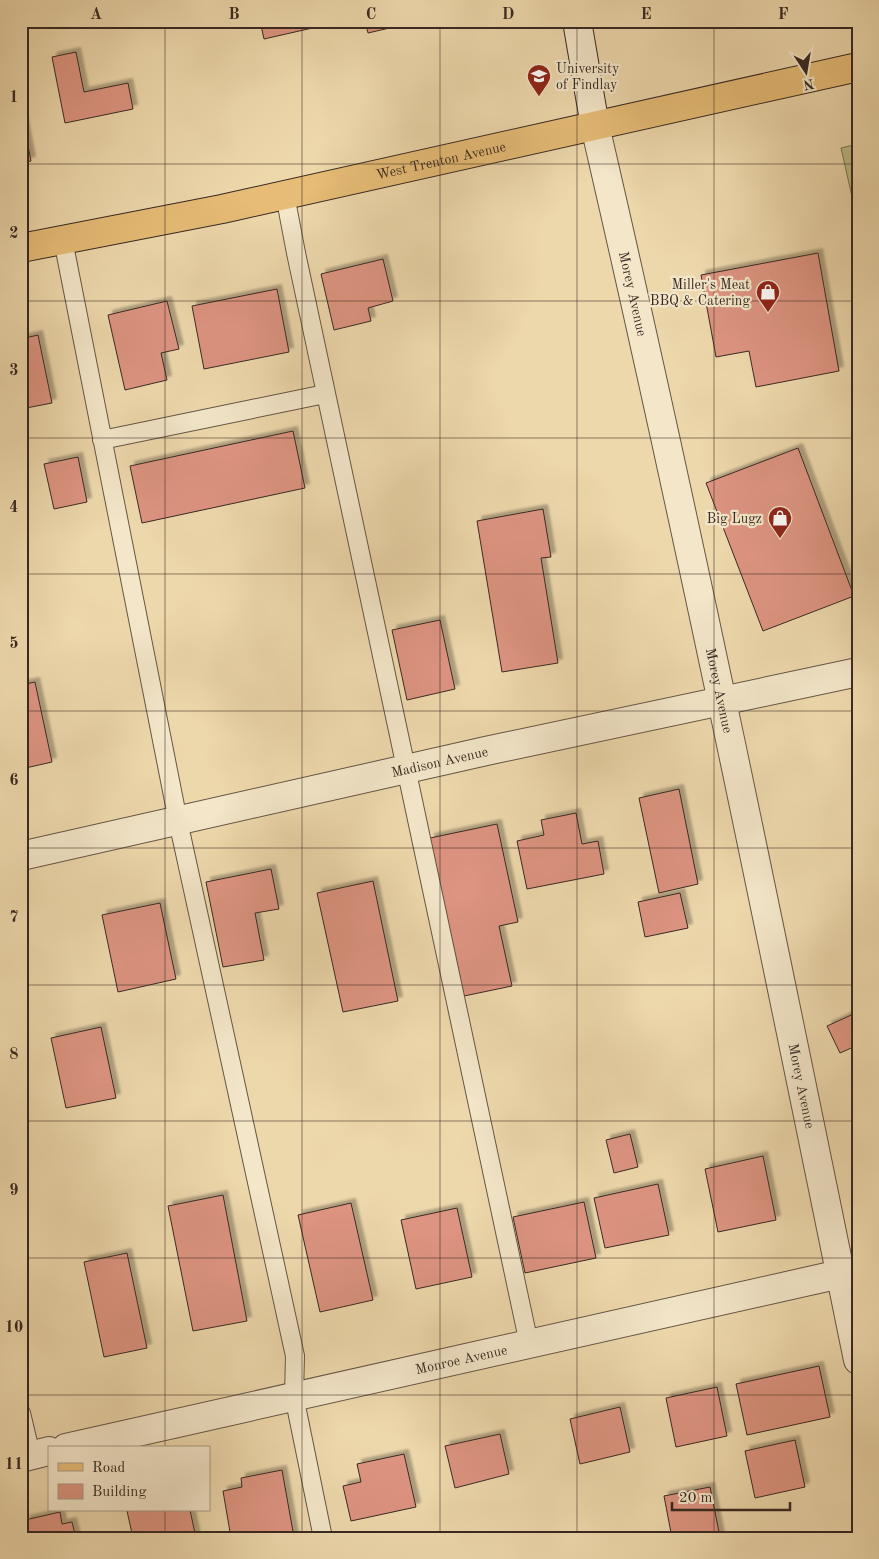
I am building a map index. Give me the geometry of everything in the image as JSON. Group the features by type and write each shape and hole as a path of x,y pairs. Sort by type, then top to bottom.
{"main road":[{"name":"West Trenton Avenue","path":"21,248 222,209 858,67"}],"street":[{"name":"Morey Avenue","path":"577,21 595,126 642,328 722,700 849,1272 858,1360"},
{"name":"Madison Avenue","path":"21,856 405,769 858,672"},
{"name":"Monroe Avenue","path":"75,1446 849,1272"}],"lane":[{"path":"284,195 529,1344"},
{"path":"63,240 178,821 294,1356 294,1396 323,1538"},
{"path":"102,440 325,394"},
{"path":"21,1413 34,1455"}],"green space":[{"path":"858,144 858,223 841,148"}],"building":[{"path":"260,21 329,21 330,24 264,39"},
{"path":"365,21 420,21 368,33"},
{"path":"76,52 84,92 128,83 133,109 65,123 52,57"},
{"path":"21,110 31,161 21,163"},
{"name":"Miller's Meat BBQ & Catering","path":"818,253 839,371 756,387 749,351 716,357 701,275"},
{"path":"383,259 393,301 368,308 371,321 334,330 321,274"},
{"path":"277,289 289,352 204,369 192,306"},
{"path":"167,301 179,349 161,353 167,380 125,390 108,315"},
{"path":"38,335 52,403 21,409 21,339"},
{"path":"293,431 305,488 142,523 130,466"},
{"name":"Big Lugz","path":"798,448 854,596 763,631 706,483"},
{"path":"78,457 87,502 54,509 44,464"},
{"path":"543,509 551,557 541,558 558,663 502,672 477,521"},
{"path":"440,620 455,689 407,700 392,630"},
{"path":"35,682 52,762 21,769 21,685"},
{"path":"679,789 698,884 659,893 639,798"},
{"path":"576,813 582,844 598,841 604,874 527,889 517,841 544,835 541,820"},
{"path":"497,824 518,922 499,926 512,986 464,996 430,838"},
{"path":"271,869 279,909 255,913 264,960 223,967 206,882"},
{"path":"373,881 398,1001 343,1012 317,893"},
{"path":"680,893 688,928 645,937 638,902"},
{"path":"160,903 176,979 118,992 102,915"},
{"path":"858,1012 858,1045 840,1053 827,1026"},
{"path":"101,1027 116,1098 66,1108 51,1038"},
{"path":"630,1134 638,1167 614,1173 606,1140"},
{"path":"763,1156 776,1220 718,1232 705,1169"},
{"path":"658,1184 669,1235 605,1248 594,1198"},
{"path":"223,1195 247,1321 193,1331 168,1206"},
{"path":"584,1202 596,1258 525,1273 513,1217"},
{"path":"351,1203 373,1300 320,1312 298,1215"},
{"path":"457,1208 472,1277 416,1289 401,1220"},
{"path":"127,1253 147,1348 104,1357 84,1262"},
{"path":"819,1366 830,1417 747,1435 736,1384"},
{"path":"717,1387 727,1436 676,1447 666,1398"},
{"path":"620,1407 630,1452 580,1464 570,1419"},
{"path":"500,1434 509,1474 455,1488 445,1446"},
{"path":"795,1440 805,1487 755,1498 745,1451"},
{"path":"404,1454 416,1507 351,1521 343,1486 361,1482 357,1464"},
{"path":"282,1470 294,1537 231,1538 223,1491 242,1487 241,1478"},
{"path":"710,1487 720,1537 672,1538 664,1496"},
{"path":"60,1512 62,1524 72,1522 76,1538 29,1538 25,1520"},
{"path":"127,1512 190,1512 196,1538 133,1538"}],"place":[{"name":"University of Findlay","path":"539,97"},
{"name":"Miller's Meat BBQ & Catering","path":"768,313"},
{"name":"Big Lugz","path":"780,539"}]}
